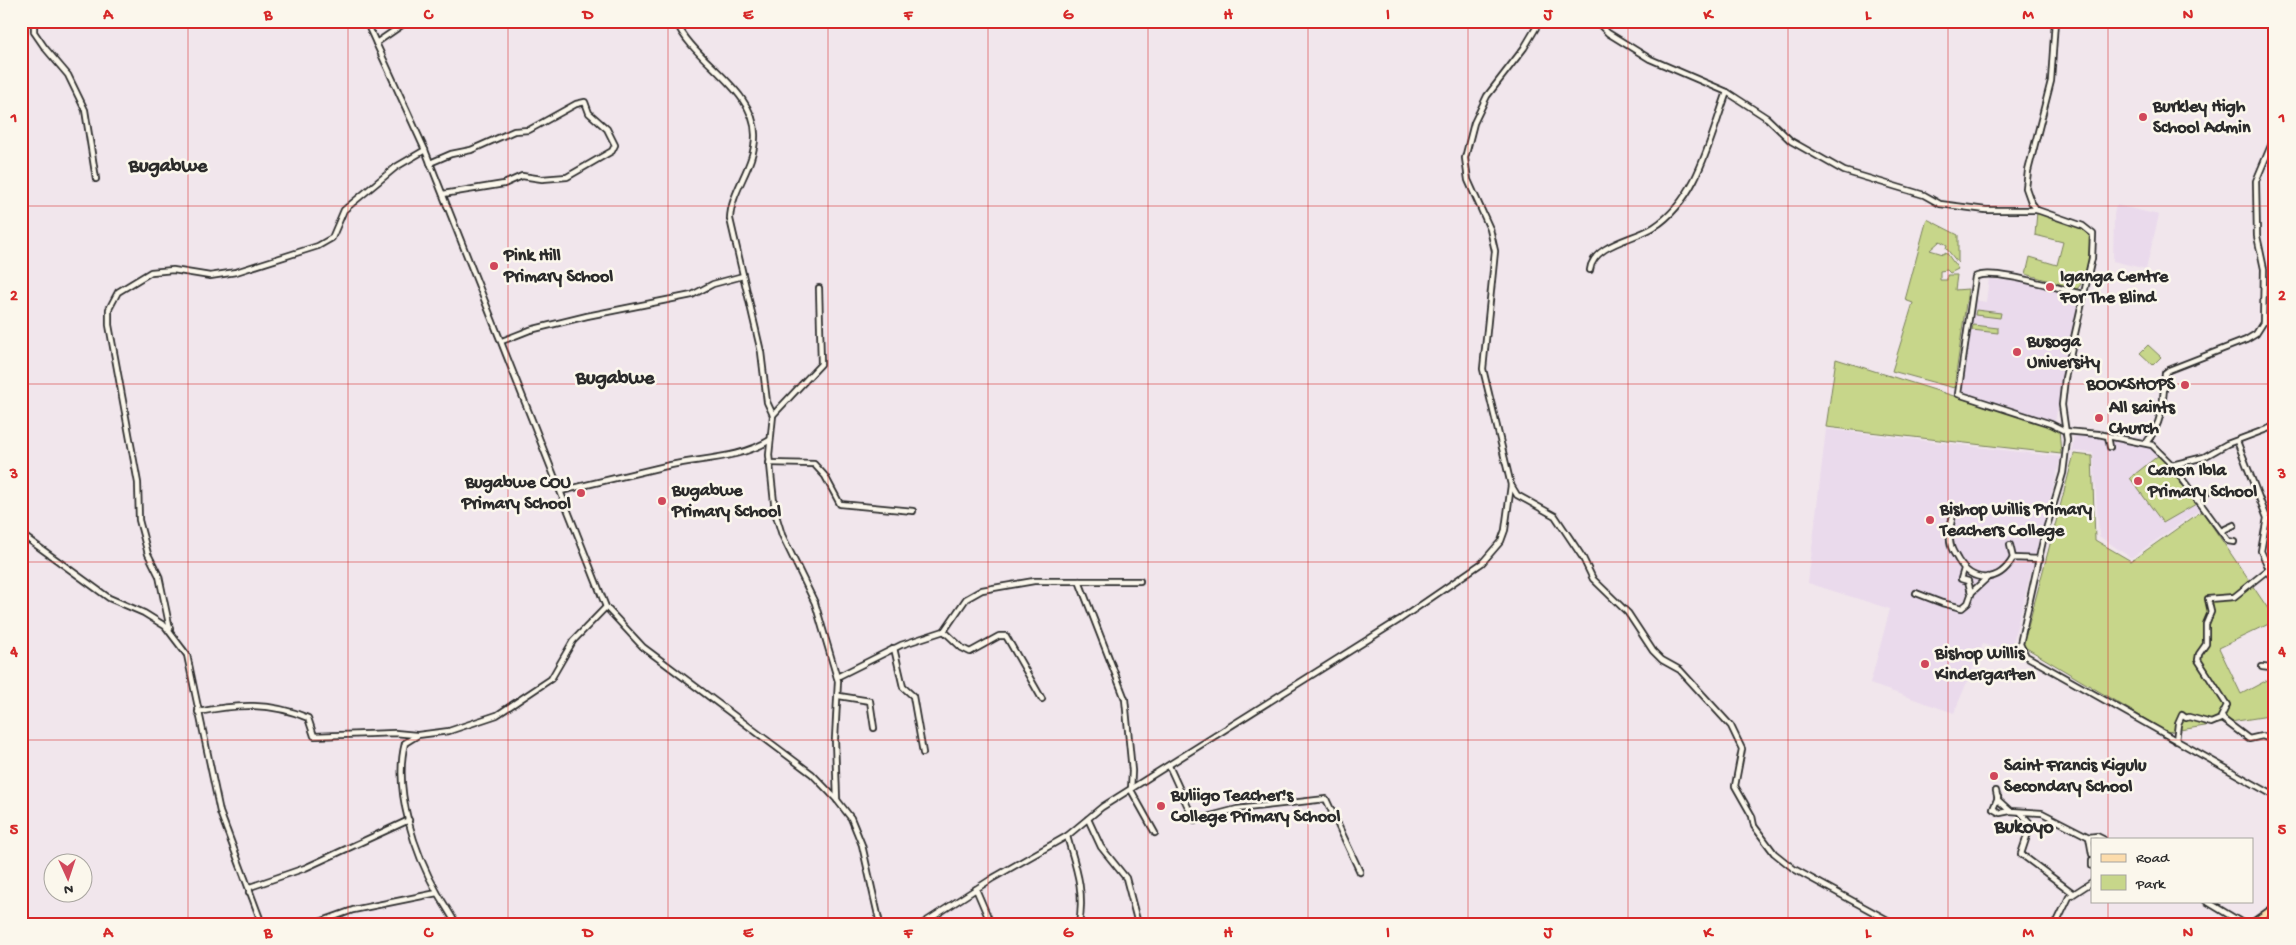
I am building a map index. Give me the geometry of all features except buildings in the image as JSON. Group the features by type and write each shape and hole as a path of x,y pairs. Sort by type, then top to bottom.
{"main road":[{"path":"2251,924 2275,907"}],"street":[{"path":"34,21 34,32 68,74 85,110 96,178"},
{"path":"366,21 425,150 606,607 643,647 812,774 837,800 851,818 862,845 880,924"},
{"path":"376,44 408,21"},
{"path":"676,21 686,36 734,90 754,122 753,156 730,206 731,227 760,352 767,402 773,416 769,463 778,524 815,603 837,677 839,696 835,739 837,800"},
{"path":"1540,21 1524,48 1487,96 1474,124 1465,158 1468,180 1490,229 1495,251 1483,369 1511,484 1517,495 1555,516 1583,558 1593,579 1628,613 1653,651 1662,660 1680,670 1731,726 1742,749 1735,786 1752,816 1754,826 1774,853 1794,869 1895,924"},
{"path":"1596,21 1608,33 1650,59 1727,92 1767,118 1791,141 1844,171 1924,195 1940,204 1986,210 2037,210 2083,226 2094,234 2092,258 2083,294 2062,405 2066,451 2063,473 2020,644 2026,656 2275,796"},
{"path":"2037,210 2031,202 2026,188 2028,171 2051,81 2055,21"},
{"path":"1590,270 1596,258 1611,245 1654,228 1676,209 1690,190 1727,92"},
{"path":"430,163 450,154 471,150 514,131 529,130 576,104 585,102 589,113 607,129 615,145 612,151 567,177 542,179 522,176 504,184 443,194"},
{"path":"2146,443 2153,434 2165,396 2165,373 2246,340 2256,334 2263,323 2264,269 2257,236 2256,181 2275,136"},
{"path":"170,630 159,576 148,554 139,520 138,483 109,325 109,309 112,300 118,292 151,272 173,270 210,276 236,272 318,246 332,238 344,210 396,167 425,150"},
{"path":"2083,294 2015,278 1978,275 1974,280 1958,394 2051,424 2065,431 2108,436 2152,445 2172,465 2228,541 2234,542"},
{"path":"502,341 530,330 587,316 692,295 713,284 742,276"},
{"path":"773,416 821,364 819,288"},
{"path":"2172,465 2204,457 2275,426"},
{"path":"2108,436 2110,447"},
{"path":"561,491 666,466 734,454 760,447 770,440"},
{"path":"2237,441 2267,518 2267,525 2263,533 2261,545 2261,551 2269,569 2267,572"},
{"path":"769,463 814,464 825,476 840,504 913,511"},
{"path":"926,923 976,889 1067,836 1102,807 1399,620 1482,563 1501,541 1505,530 1511,484"},
{"path":"2196,500 2208,491"},
{"path":"1954,512 1950,528 1951,547 1964,569 1974,577 1996,575 2008,566 2013,558 2010,545"},
{"path":"2221,531 2234,524"},
{"path":"21,534 109,598 144,613 170,630 187,655 220,812 262,924"},
{"path":"2013,558 2040,559"},
{"path":"1916,593 1962,608 1968,603 1971,593 1968,580 1961,579 1964,569"},
{"path":"2267,572 2275,578"},
{"path":"2267,572 2259,575 2242,593 2234,597 2208,600 2211,612 2206,624 2206,644 2198,657 2205,674 2227,705 2221,717 2249,739 2262,736 2270,739 2275,736"},
{"path":"1971,593 1988,577"},
{"path":"837,677 894,648 944,631 966,599 982,590 1034,581 1140,581"},
{"path":"1079,581 1125,699 1132,771 1131,790 1155,833"},
{"path":"198,712 243,705 267,706 293,711 308,718 314,736 319,737 355,734 418,735 449,731 497,715 551,679 573,641 606,607"},
{"path":"944,631 962,648 970,652 998,636 1006,636 1042,699"},
{"path":"894,648 904,687 913,696 923,753"},
{"path":"2262,667 2271,668 2275,676"},
{"path":"839,696 870,701 874,728"},
{"path":"2176,741 2179,720 2182,715 2186,718 2211,723 2223,718"},
{"path":"418,735 408,740 402,752 402,790 418,854 437,894 456,924"},
{"path":"1169,766 1183,792 1190,814 1195,820 1237,809 1326,799 1360,872"},
{"path":"1996,791 2004,808 2010,811 2042,813 2089,837 2097,836 2102,838"},
{"path":"1998,797 1993,809 2000,813 2010,811"},
{"path":"2022,813 2029,822 2030,830 2021,854 2073,893"},
{"path":"1088,819 1101,847 1126,878 1138,924"},
{"path":"249,893 250,887 258,883 305,868 409,820"},
{"path":"1067,836 1082,892 1079,924"},
{"path":"2089,837 2091,848"},
{"path":"2056,924 2069,897 2091,883"},
{"path":"976,889 991,924"},
{"path":"314,924 353,910 437,894"},
{"path":"2208,902 2244,924"},
{"path":"21,923 41,924"}],"shaded area":[{"path":"2116,205 2159,215 2146,269 2113,261"},
{"name":"Busoga University","path":"1989,279 2027,283 2064,293 2078,300 2055,422 1961,393 1975,300 1986,302"},
{"name":"Bishop Willis Primary Teachers College","path":"1826,429 2061,457 2010,653 1983,644 1954,713 1870,684 1890,609 1808,583"},
{"name":"Canon Ibla Primary School","path":"2074,434 2134,441 2151,446 2159,452 2201,509 2131,558 2099,536 2093,453 2072,451"}],"green space":[{"path":"2037,212 2083,227 2092,234 2088,270 2077,289 2026,274 2030,257 2057,265 2063,242 2035,235"},
{"path":"1927,219 1958,235 1958,263 1946,248 1947,245 1940,241 1930,250 1943,254 1946,252 1958,269 1950,273 1947,270 1940,271 1940,280 1947,280 1947,275 1957,275 1955,290 1968,289 1954,388 1892,371 1913,303 1905,300"},
{"path":"1976,310 2001,313 2000,318 1975,315"},
{"path":"1973,325 1998,328 1998,333 1972,330"},
{"path":"2148,345 2161,357 2153,365 2140,353"},
{"path":"1836,359 2059,429 2061,454 1826,427"},
{"path":"2074,454 2092,456 2095,540 2131,561 2202,511 2275,619 2275,621 2219,648 2241,694 2273,677 2275,715 2167,732 2023,646"},
{"path":"2159,455 2196,504 2163,523 2130,478"}],"place":[{"name":"Burkley High School Admin","path":"2143,117"},
{"name":"Pink Hill Primary School","path":"494,266"},
{"name":"Iganga Centre For The Blind","path":"2050,287"},
{"name":"Busoga University","path":"2017,352"},
{"name":"BOOKSHOPS","path":"2185,385"},
{"name":"All saints Church","path":"2099,418"},
{"name":"Canon Ibla Primary School","path":"2138,481"},
{"name":"Bugabwe COU Primary School","path":"581,493"},
{"name":"Bugabwe Primary School","path":"662,501"},
{"name":"Bishop Willis Primary Teachers College","path":"1930,520"},
{"name":"Bishop Willis Kindergarten","path":"1925,664"},
{"name":"Saint Francis Kigulu Secondary School","path":"1994,776"},
{"name":"Buliigo Teacher's College Primary School","path":"1161,806"}],"district":[{"name":"Bugabwe","path":"168,167"},
{"name":"Bugabwe","path":"615,379"},
{"name":"Bukoyo","path":"2024,828"}]}
